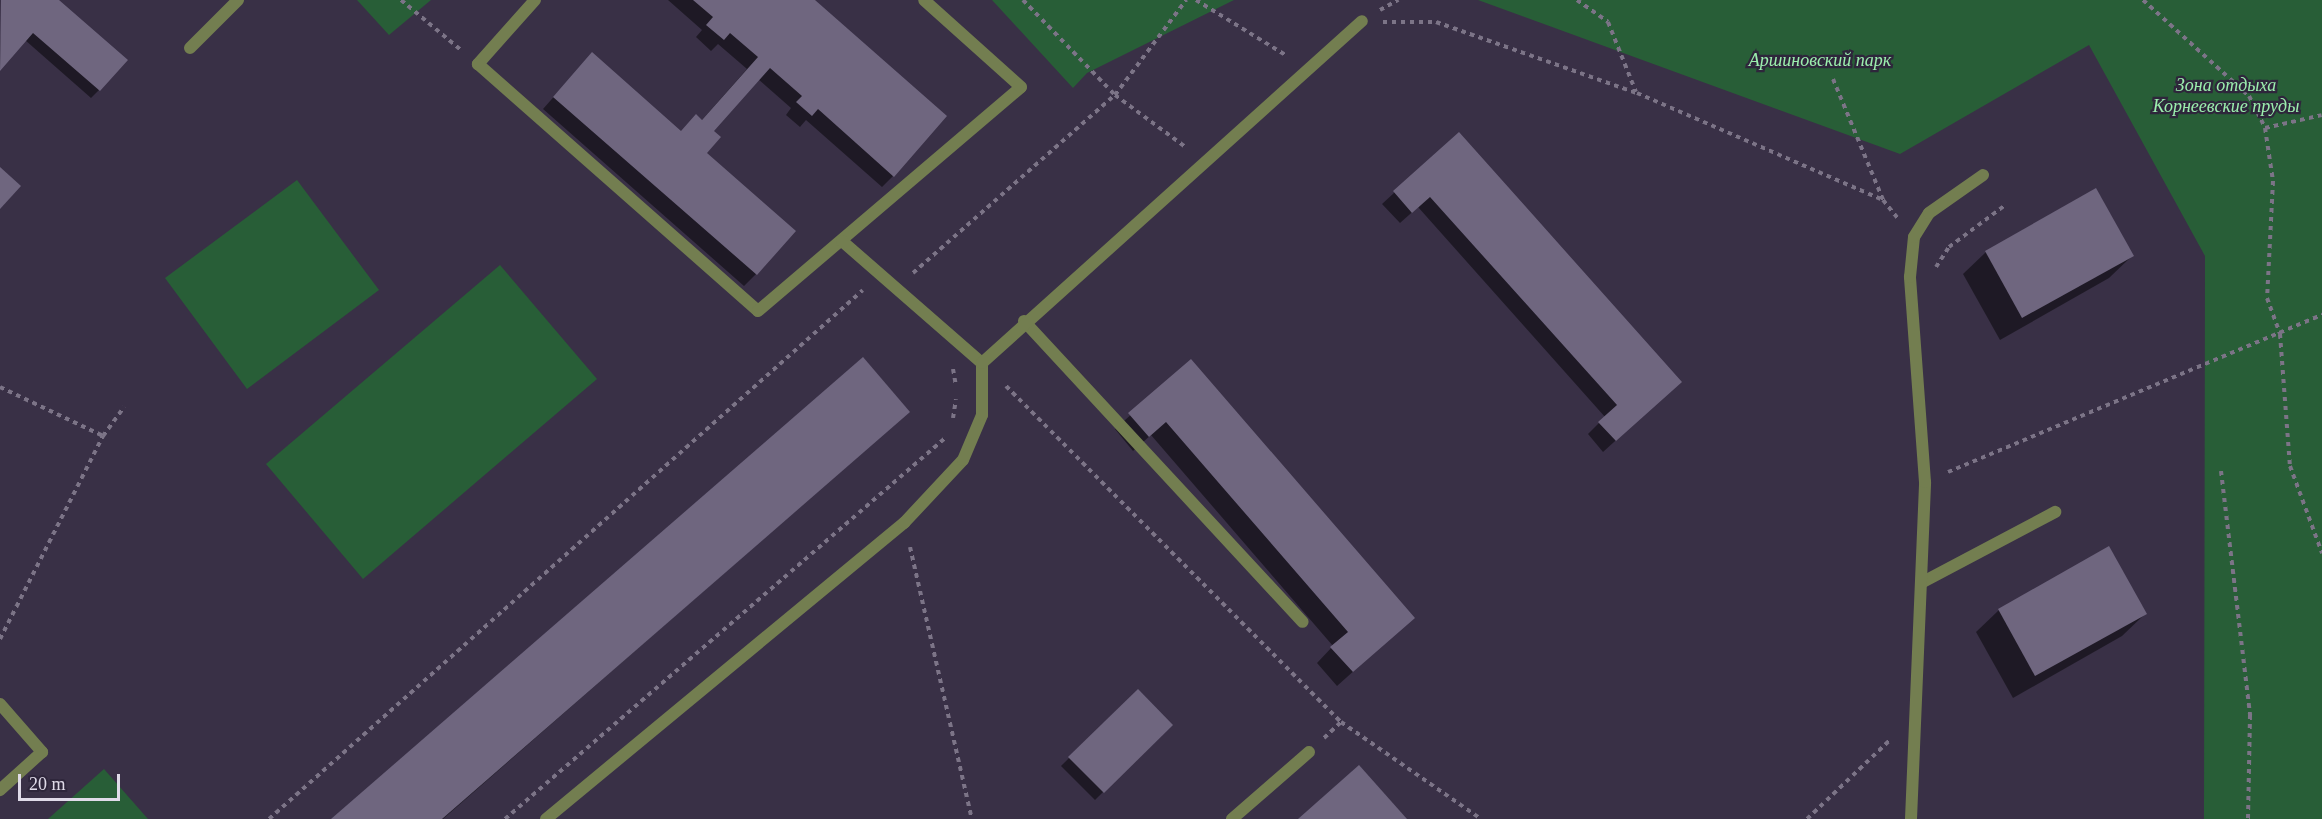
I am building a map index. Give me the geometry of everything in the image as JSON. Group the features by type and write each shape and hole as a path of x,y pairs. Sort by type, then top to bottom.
{"lane":[{"path":"190,48 238,0"},
{"path":"535,0 478,64 758,311 1021,87 924,0"},
{"path":"546,819 904,523 963,460 982,415 982,363 1024,321 1206,162 1362,21"},
{"path":"1911,819 1925,482 1910,278 1914,237 1929,213 1983,175"},
{"path":"842,241 879,276 982,363"},
{"path":"1024,321 1303,622"},
{"path":"1921,583 2055,512"},
{"path":"0,704 42,752 0,790"},
{"path":"1232,819 1309,752"}],"path":[{"path":"402,0 478,64"},
{"path":"1023,0 1114,95 1206,162"},
{"path":"894,289 1114,95 1186,0"},
{"path":"1196,0 1308,69"},
{"path":"1577,0 1608,22 1636,93"},
{"path":"2143,0 2250,96 2265,128 2273,181 2267,298 2280,334 2290,466 2322,553"},
{"path":"1362,21 1436,22 1636,93 1883,201"},
{"path":"1833,79 1883,201 1914,237"},
{"path":"2265,128 2322,115"},
{"path":"269,819 879,276"},
{"path":"1925,482 2322,315"},
{"path":"948,362 957,392 950,424"},
{"path":"982,363 1341,722 1481,819"},
{"path":"0,387 102,436"},
{"path":"0,639 102,436 124,407"},
{"path":"505,819 947,432"},
{"path":"2221,471 2250,715 2248,819"},
{"path":"904,523 972,819"},
{"path":"1807,819 1916,716"}],"green space":[{"path":"357,0 431,0 389,35"},
{"path":"992,0 1234,0 1087,73 1073,88"},
{"name":"Зона отдыха Корнеевские пруды","path":"1478,0 2322,0 2322,819 2204,819 2205,256 2089,45 1900,154"},
{"path":"297,180 379,290 247,389 165,278"},
{"path":"500,265 597,379 363,579 266,464"},
{"path":"104,769 148,819 48,819"}],"building":[{"path":"1,0 59,0 128,60 100,91 33,33 0,71"},
{"path":"693,0 815,0 947,116 894,177 818,109 812,116 796,102 802,96 770,68 714,131 721,137 707,153 796,231 757,275 553,97 592,52 681,131 696,114 702,120 758,57 730,33 724,40 706,25 713,17"},
{"path":"1459,132 1682,382 1616,441 1598,422 1617,405 1430,197 1412,213 1393,191"},
{"path":"0,167 21,186 0,209"},
{"path":"2096,188 2134,256 2022,318 1985,251"},
{"path":"863,357 910,412 442,819 331,819"},
{"path":"1191,359 1415,618 1353,672 1330,647 1348,632 1166,422 1149,437 1128,413"},
{"path":"2109,546 2147,614 2035,676 1998,609"},
{"path":"1138,689 1173,725 1104,793 1068,757"},
{"path":"1359,765 1407,819 1298,819"}],"park label":[{"name":"Аршиновский парк","path":"1820,60"}]}
